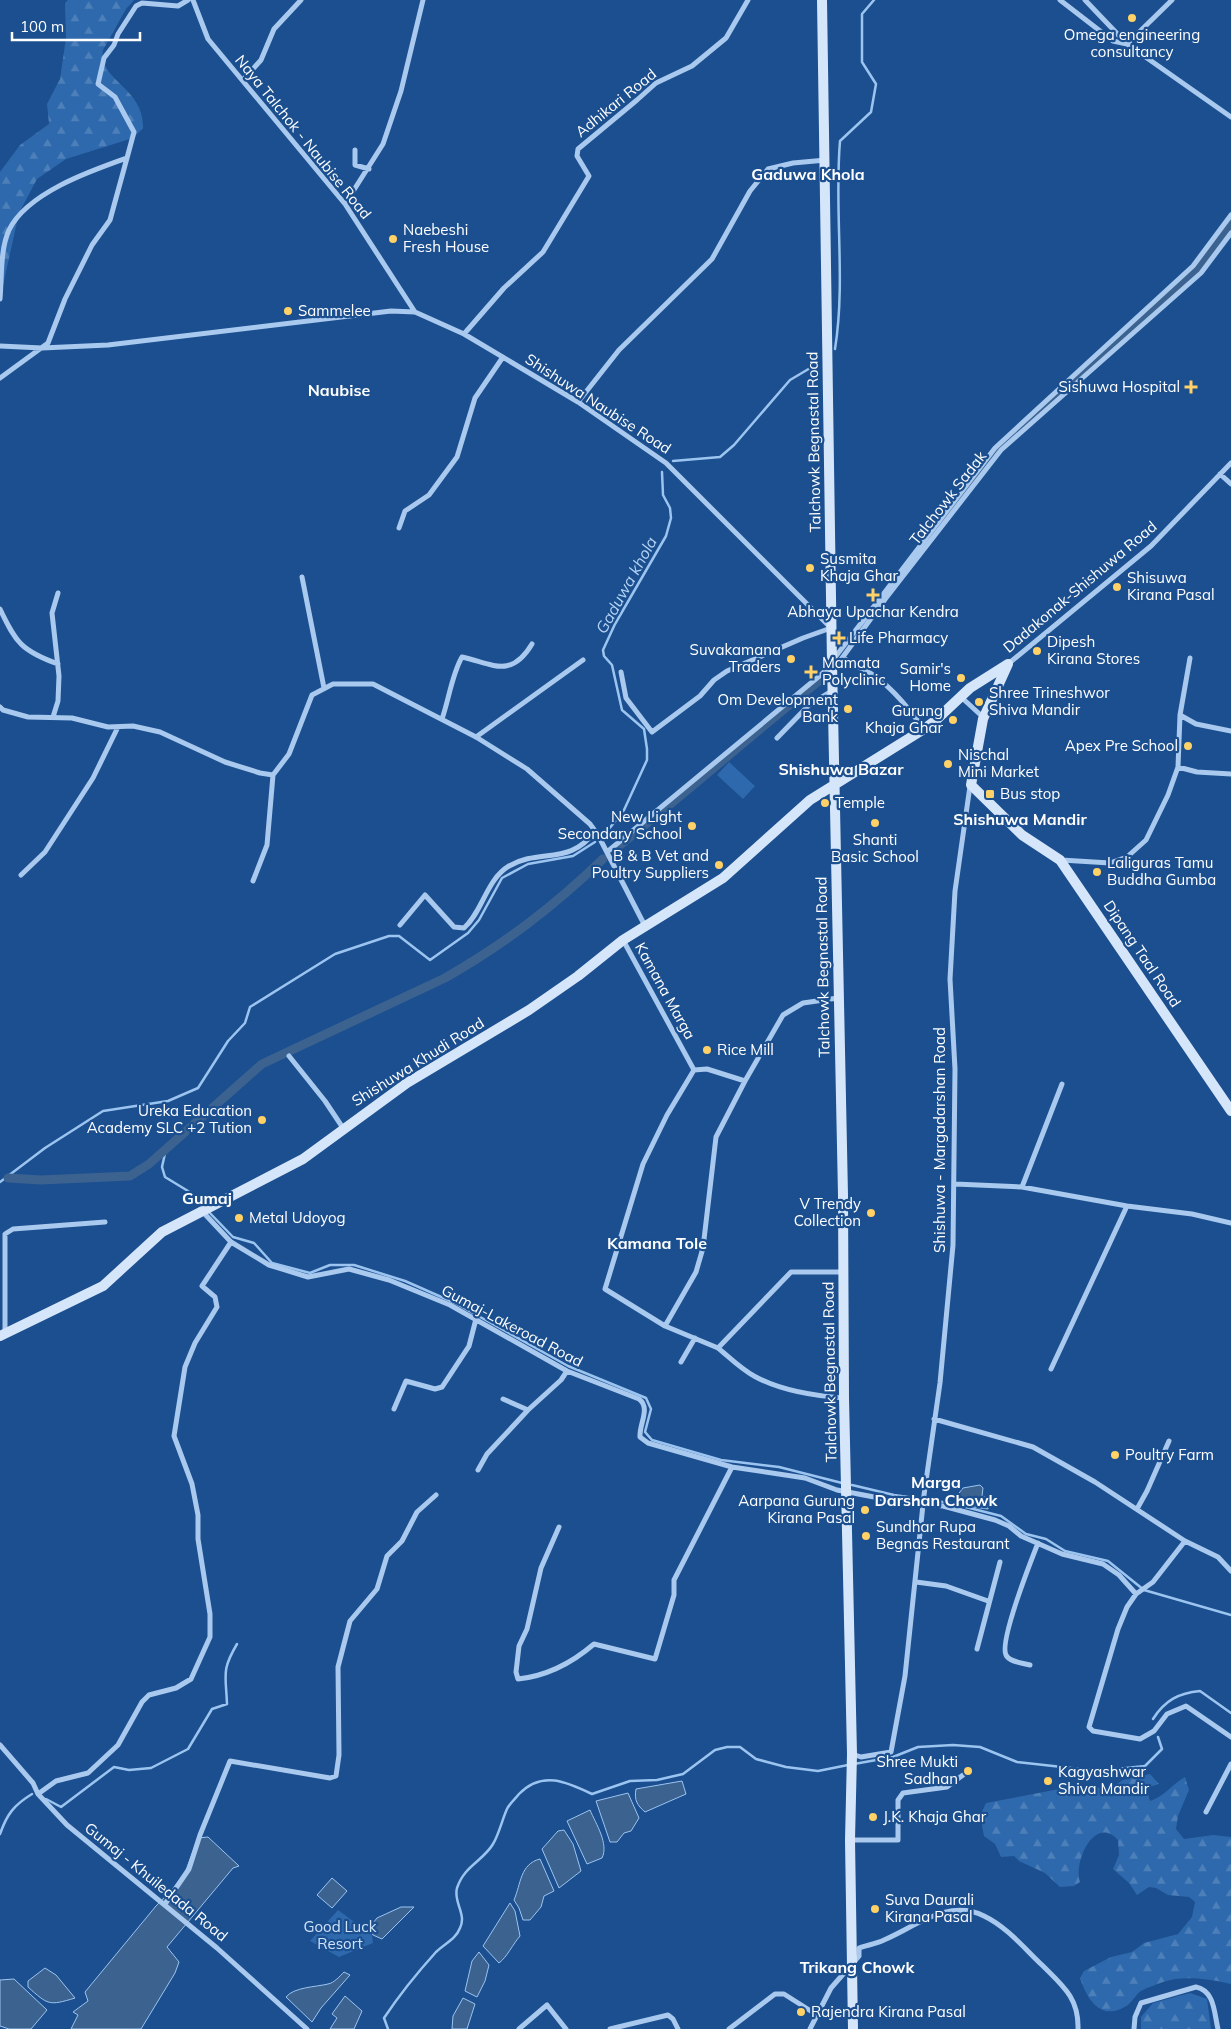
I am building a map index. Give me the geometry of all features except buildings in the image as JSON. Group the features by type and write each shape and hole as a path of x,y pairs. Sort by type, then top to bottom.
{"main road":[{"name":"Talchowk Begnastal Road","path":"822,0 844,1398 852,1754 850,1840"},
{"name":"Shishuwa Khudi Road","path":"2,1334 103,1286 162,1232 201,1210 303,1159 343,1128 408,1083 529,1010 578,976 623,940 723,878 810,800 924,729 970,688 1008,664"},
{"path":"970,785 984,718 1008,664"},
{"name":"Dipang Taal Road","path":"970,785 1022,835 1060,860 1231,1111"},
{"path":"850,1840 853,2029"}],"street":[{"path":"0,378 42,348 51,338 65,299 92,245 110,220 134,132 115,97 98,84 104,58 114,45 118,34 136,6 142,3 178,6 188,0"},
{"name":"Naya Talchok - Naubise Road","path":"194,0 208,39 307,161 345,204 415,312"},
{"path":"243,80 261,60 274,29 301,0"},
{"path":"345,204 369,169 383,144 393,115 423,0"},
{"name":"Adhikari Road","path":"464,334 504,288 537,259 557,230 580,188 589,176 577,156 578,149 656,83 692,66 726,38 748,0"},
{"path":"1060,0 1113,41 1127,44"},
{"path":"1085,0 1127,44 1231,117"},
{"path":"1127,44 1172,0"},
{"path":"355,150 355,165 369,169"},
{"path":"0,299 2,262 8,232 22,211 36,200 94,169 127,158"},
{"path":"578,402 619,350 712,259 750,191 768,170 793,163 826,160"},
{"path":"607,852 832,667 894,578 995,448 1193,266 1231,215"},
{"name":"Talchowk Sadak","path":"832,667 844,658 886,598 1001,450 1201,273 1231,233"},
{"path":"0,346 42,348 118,344 390,311 415,312"},
{"name":"Shishuwa Naubise Road","path":"415,312 464,334 578,402 666,463 831,628"},
{"path":"399,528 405,511 429,494 456,457 475,398 503,357"},
{"name":"Dadakonak-Shishuwa Road","path":"1008,664 1151,546 1231,463"},
{"path":"1220,474 1231,484"},
{"path":"302,577 324,688"},
{"path":"53,717 58,701 58,664 52,613 58,593"},
{"path":"0,609 17,642 35,656 58,664"},
{"path":"620,672 626,698 652,732 700,696 714,680 727,671 831,628"},
{"path":"442,720 451,694 456,668 462,657 503,668 513,665 524,656 532,644"},
{"path":"844,658 876,677 891,690 906,704 924,729"},
{"path":"1060,860 1110,863 1127,857 1146,840 1168,795 1178,767 1180,715 1190,658"},
{"path":"476,736 583,660"},
{"path":"253,881 267,845 274,775 289,754 309,698 333,684 373,684 476,736 527,769 595,831 645,926"},
{"path":"777,738 808,705 832,690"},
{"path":"961,696 984,718"},
{"path":"0,707 3,710 28,717 53,717 118,727 133,726 160,732 225,762 274,775"},
{"path":"1180,715 1196,724 1231,731"},
{"path":"21,875 46,852 93,778 118,727"},
{"path":"1178,767 1197,772 1231,774"},
{"name":"Shishuwa - Margadarshan Road","path":"923,1503 940,1383 953,1244 955,1069 950,978 955,891 970,785"},
{"path":"400,925 424,895 454,927 464,928 476,914 493,882 508,866 535,857 556,856 576,850 595,831"},
{"name":"Kamana Marga","path":"623,940 694,1070"},
{"path":"665,1326 696,1272 703,1248 716,1137 745,1081 783,1015 803,1003 838,998"},
{"path":"289,1056 325,1101 343,1128"},
{"path":"745,1081 707,1069 694,1070 667,1115 643,1164 605,1289 665,1326 718,1348 755,1377 792,1389 826,1397 844,1398"},
{"path":"1022,1187 1062,1084"},
{"path":"955,1184 1022,1187 1127,1206 1192,1214 1231,1223"},
{"path":"1051,1369 1127,1206"},
{"name":"Gumaj-Lakeroad Road","path":"201,1210 231,1242 269,1265 300,1276 318,1277 334,1271 349,1269 389,1280 450,1305 567,1371 642,1401 645,1409 640,1432 643,1440 732,1467 805,1478 836,1490 890,1500 943,1506 1002,1522 1021,1536 1062,1554 1104,1564 1138,1593"},
{"path":"2,1334 5,1234 12,1229 105,1222"},
{"path":"38,1794 56,1781 88,1773 118,1745 142,1702 149,1695 176,1688 191,1679 210,1637 210,1614 198,1539 198,1516 192,1484 174,1436 185,1367 195,1343 218,1307 215,1297 202,1286 231,1242"},
{"path":"718,1348 791,1272 843,1272"},
{"path":"394,1409 406,1381 435,1389 442,1387 469,1346 476,1319"},
{"path":"682,1362 696,1338"},
{"path":"478,1470 488,1454 528,1410 561,1380 567,1371"},
{"path":"503,1399 528,1410"},
{"path":"934,1419 1033,1447 1095,1482 1185,1541 1218,1557 1231,1571"},
{"path":"1137,1509 1169,1441"},
{"path":"560,1526 541,1568 527,1629 519,1646 516,1672 518,1679 552,1670 576,1659 594,1644 655,1659 674,1596 674,1580 732,1467"},
{"path":"165,1904 189,1869 200,1835 230,1761 330,1778 336,1776 339,1755 338,1667 350,1621 377,1589 387,1556 402,1541 417,1512 436,1495"},
{"path":"852,1754 861,1757 891,1752 905,1676 923,1503"},
{"path":"1185,1541 1147,1588 1138,1593 1127,1607 1118,1629 1089,1727 1093,1731 1140,1739 1154,1730 1167,1714 1186,1706 1231,1737"},
{"path":"1030,1665 1008,1658 1004,1653 1005,1641 1021,1587 1038,1543"},
{"path":"977,1649 988,1601 1000,1562"},
{"path":"916,1582 946,1586 988,1601"},
{"name":"Gumaj - Khuiledada Road","path":"0,1746 33,1783 38,1794 67,1825 131,1879 165,1904 307,2029"},
{"path":"1206,1812 1231,1764"},
{"path":"850,1840 898,1840 898,1800 903,1793 947,1787 963,1774"},
{"path":"810,2029 831,1988 859,1956 858,1948 883,1941 939,1913 960,1911 983,1915 1003,1927 1070,1992 1078,2015 1078,2029"},
{"path":"1134,2029 1135,2016 1141,2003 1196,1987 1203,1989 1210,1996 1218,2029"},
{"path":"729,2029 775,1994 784,1994 817,2015"},
{"path":"519,2029 547,2005 566,2029"},
{"path":"610,2029 668,2015 673,2019 678,2029"}],"green space":[{"path":"68,0 134,0 126,9 103,50 103,61 107,70 136,103 141,114 143,128 133,138 66,159 37,179 19,213 0,299 0,172 20,145 49,124 47,104 60,79 66,38 65,3"},
{"path":"729,762 755,786 743,799 717,775"},
{"path":"1150,1774 1159,1784 1146,1788 1150,1801 1160,1796 1185,1777 1189,1790 1178,1816 1176,1829 1184,1839 1213,1835 1231,1837 1231,1984 1197,1978 1171,1980 1141,1991 1128,2005 1119,2010 1103,2010 1092,2002 1083,1987 1080,1978 1084,1971 1111,1957 1132,1952 1144,1943 1178,1934 1192,1917 1195,1902 1189,1897 1168,1895 1156,1888 1149,1887 1137,1895 1129,1883 1113,1869 1119,1855 1118,1840 1109,1834 1101,1833 1094,1837 1083,1853 1080,1863 1080,1882 1074,1886 1060,1887 1045,1873 1019,1861 1014,1856 1001,1857 995,1844 984,1836 980,1816 986,1803 1070,1787 1111,1788 1123,1780"},
{"name":"Good Luck Resort","path":"338,1910 372,1935 373,1943 339,1957 310,1941"},
{"path":"1190,1993 1207,1999 1211,2029 1141,2029 1141,2017 1153,2003"}],"shaded area":[{"path":"980,1485 983,1488 982,1496 989,1499 988,1509 957,1503 956,1497 963,1488"},
{"path":"682,1781 686,1794 645,1812 637,1802 635,1796 636,1789"},
{"path":"628,1793 639,1818 631,1831 624,1833 617,1842 610,1842 596,1801"},
{"path":"590,1810 603,1840 604,1852 602,1858 587,1864 567,1821"},
{"path":"564,1830 573,1844 581,1871 559,1888 542,1849 558,1831"},
{"path":"208,1837 239,1866 233,1868 167,1947 179,1962 175,1973 141,2029 71,2029 78,2015 73,2012 88,2001 85,1992 156,1906 183,1878 198,1838"},
{"path":"540,1859 554,1891 544,1896 541,1907 530,1920 523,1920 514,1900 522,1875 528,1865"},
{"path":"332,1878 347,1891 332,1908 317,1895"},
{"path":"510,1903 515,1911 520,1936 499,1963 483,1946"},
{"path":"401,1907 414,1907 382,1939 373,1935 369,1928 377,1918"},
{"path":"479,1952 489,1965 485,1981 477,1997 465,1991 472,1961"},
{"path":"45,1968 56,1975 75,1998 54,2003 49,2002 28,1987 28,1981"},
{"path":"344,1972 350,1975 321,2008 312,2022 286,1997 300,1989 330,1983"},
{"path":"14,1979 47,2010 31,2029 9,2029 0,2026 0,1980"},
{"path":"345,1996 362,2011 354,2029 330,2029 337,2018 332,2014"},
{"path":"463,1998 475,2004 467,2029 452,2029 453,2016"}],"waterway":[{"path":"835,349 840,297 838,193 840,141 871,112 876,84 862,62 862,14 874,0"},
{"path":"949,512 997,451 1199,266 1231,223"},
{"name":"Gaduwa khola","path":"673,461 720,457 734,445 790,380 817,364"},
{"name":"Gaduwa khola","path":"605,834 624,810 647,760 647,749 644,729 622,710 612,665 604,656 603,650 615,624 666,536 671,518 670,508 663,495 662,472"},
{"path":"615,849 824,677"},
{"path":"0,1182 45,1148 103,1111 168,1101 198,1088 228,1041 245,1023 250,1007 335,954 389,936 399,936 430,960 468,933 479,920 502,878 528,864 573,856 595,842"},
{"path":"8,1178 41,1180 130,1176 149,1164 262,1064 445,978 467,965 509,938 547,909 603,859"},
{"path":"166,1149 162,1167 165,1177 188,1191 201,1203"},
{"path":"207,1210 233,1237 254,1243 272,1263 310,1273 330,1265 354,1265 405,1281 455,1303 568,1366 646,1398 651,1409 645,1432 652,1440 721,1460 779,1467 842,1483"},
{"path":"852,1485 894,1495 950,1503 1001,1516 1026,1534 1046,1539 1065,1551 1108,1561 1144,1590 1231,1615"},
{"path":"46,1799 61,1807 114,1767 129,1770 151,1768 188,1749 212,1709 227,1704 226,1673 237,1644"},
{"path":"1153,1719 1162,1707 1173,1699 1200,1691 1231,1713"},
{"path":"854,1764 893,1757 918,1747 953,1745 980,1747 1017,1762 1098,1771 1145,1766 1162,1749 1158,1737"},
{"path":"388,2029 384,2018 396,2001 436,1952 458,1932 462,1923 456,1893 460,1880 489,1850 497,1836 508,1807 528,1787 537,1782 555,1780 592,1794 630,1781 657,1780 683,1774 715,1750 727,1747 740,1747 756,1759 786,1767 818,1771 848,1765"},
{"path":"0,1834 5,1821 12,1811 20,1802 32,1794"}],"place":[{"name":"Omega engineering consultancy","path":"1132,18"},
{"name":"Naebeshi Fresh House","path":"393,239"},
{"name":"Sammelee","path":"288,311"},
{"name":"Sishuwa Hospital","path":"1191,387"},
{"name":"Susmita Khaja Ghar","path":"810,568"},
{"name":"Shisuwa Kirana Pasal","path":"1117,587"},
{"name":"Abhaya Upachar Kendra","path":"873,595"},
{"name":"Life Pharmacy","path":"839,638"},
{"name":"Dipesh Kirana Stores","path":"1037,651"},
{"name":"Suvakamana Traders","path":"791,659"},
{"name":"Mamata Polyclinic","path":"811,672"},
{"name":"Samir's Home","path":"961,678"},
{"name":"Shree Trineshwor Shiva Mandir","path":"979,702"},
{"name":"Om Development Bank","path":"848,709"},
{"name":"Gurung Khaja Ghar","path":"953,720"},
{"name":"Apex Pre School","path":"1188,746"},
{"name":"Nischal Mini Market","path":"948,764"},
{"name":"Bus stop","path":"990,794"},
{"name":"Temple","path":"825,803"},
{"name":"Shanti Basic School","path":"875,823"},
{"name":"New Light Secondary School","path":"692,826"},
{"name":"B & B Vet and Poultry Suppliers","path":"719,865"},
{"name":"Laliguras Tamu Buddha Gumba","path":"1097,872"},
{"name":"Rice Mill","path":"707,1050"},
{"name":"Ureka Education Academy SLC +2 Tution","path":"262,1120"},
{"name":"V Trendy Collection","path":"871,1213"},
{"name":"Metal Udoyog","path":"239,1218"},
{"name":"Poultry Farm","path":"1115,1455"},
{"name":"Aarpana Gurung Kirana Pasal","path":"865,1510"},
{"name":"Sundhar Rupa Begnas Restaurant","path":"866,1536"},
{"name":"Shree Mukti Sadhan","path":"968,1771"},
{"name":"Kagyashwar Shiva Mandir","path":"1048,1781"},
{"name":"J.K. Khaja Ghar","path":"873,1817"},
{"name":"Suva Daurali Kirana Pasal","path":"875,1909"},
{"name":"Rajendra Kirana Pasal","path":"801,2012"}],"district":[{"name":"Gaduwa Khola","path":"808,174"},
{"name":"Naubise","path":"339,390"},
{"name":"Shishuwa Bazar","path":"841,769"},
{"name":"Shishuwa Mandir","path":"1020,819"},
{"name":"Gumaj","path":"207,1198"},
{"name":"Kamana Tole","path":"657,1243"},
{"name":"Marga Darshan Chowk","path":"936,1491"},
{"name":"Trikang Chowk","path":"857,1967"}]}
